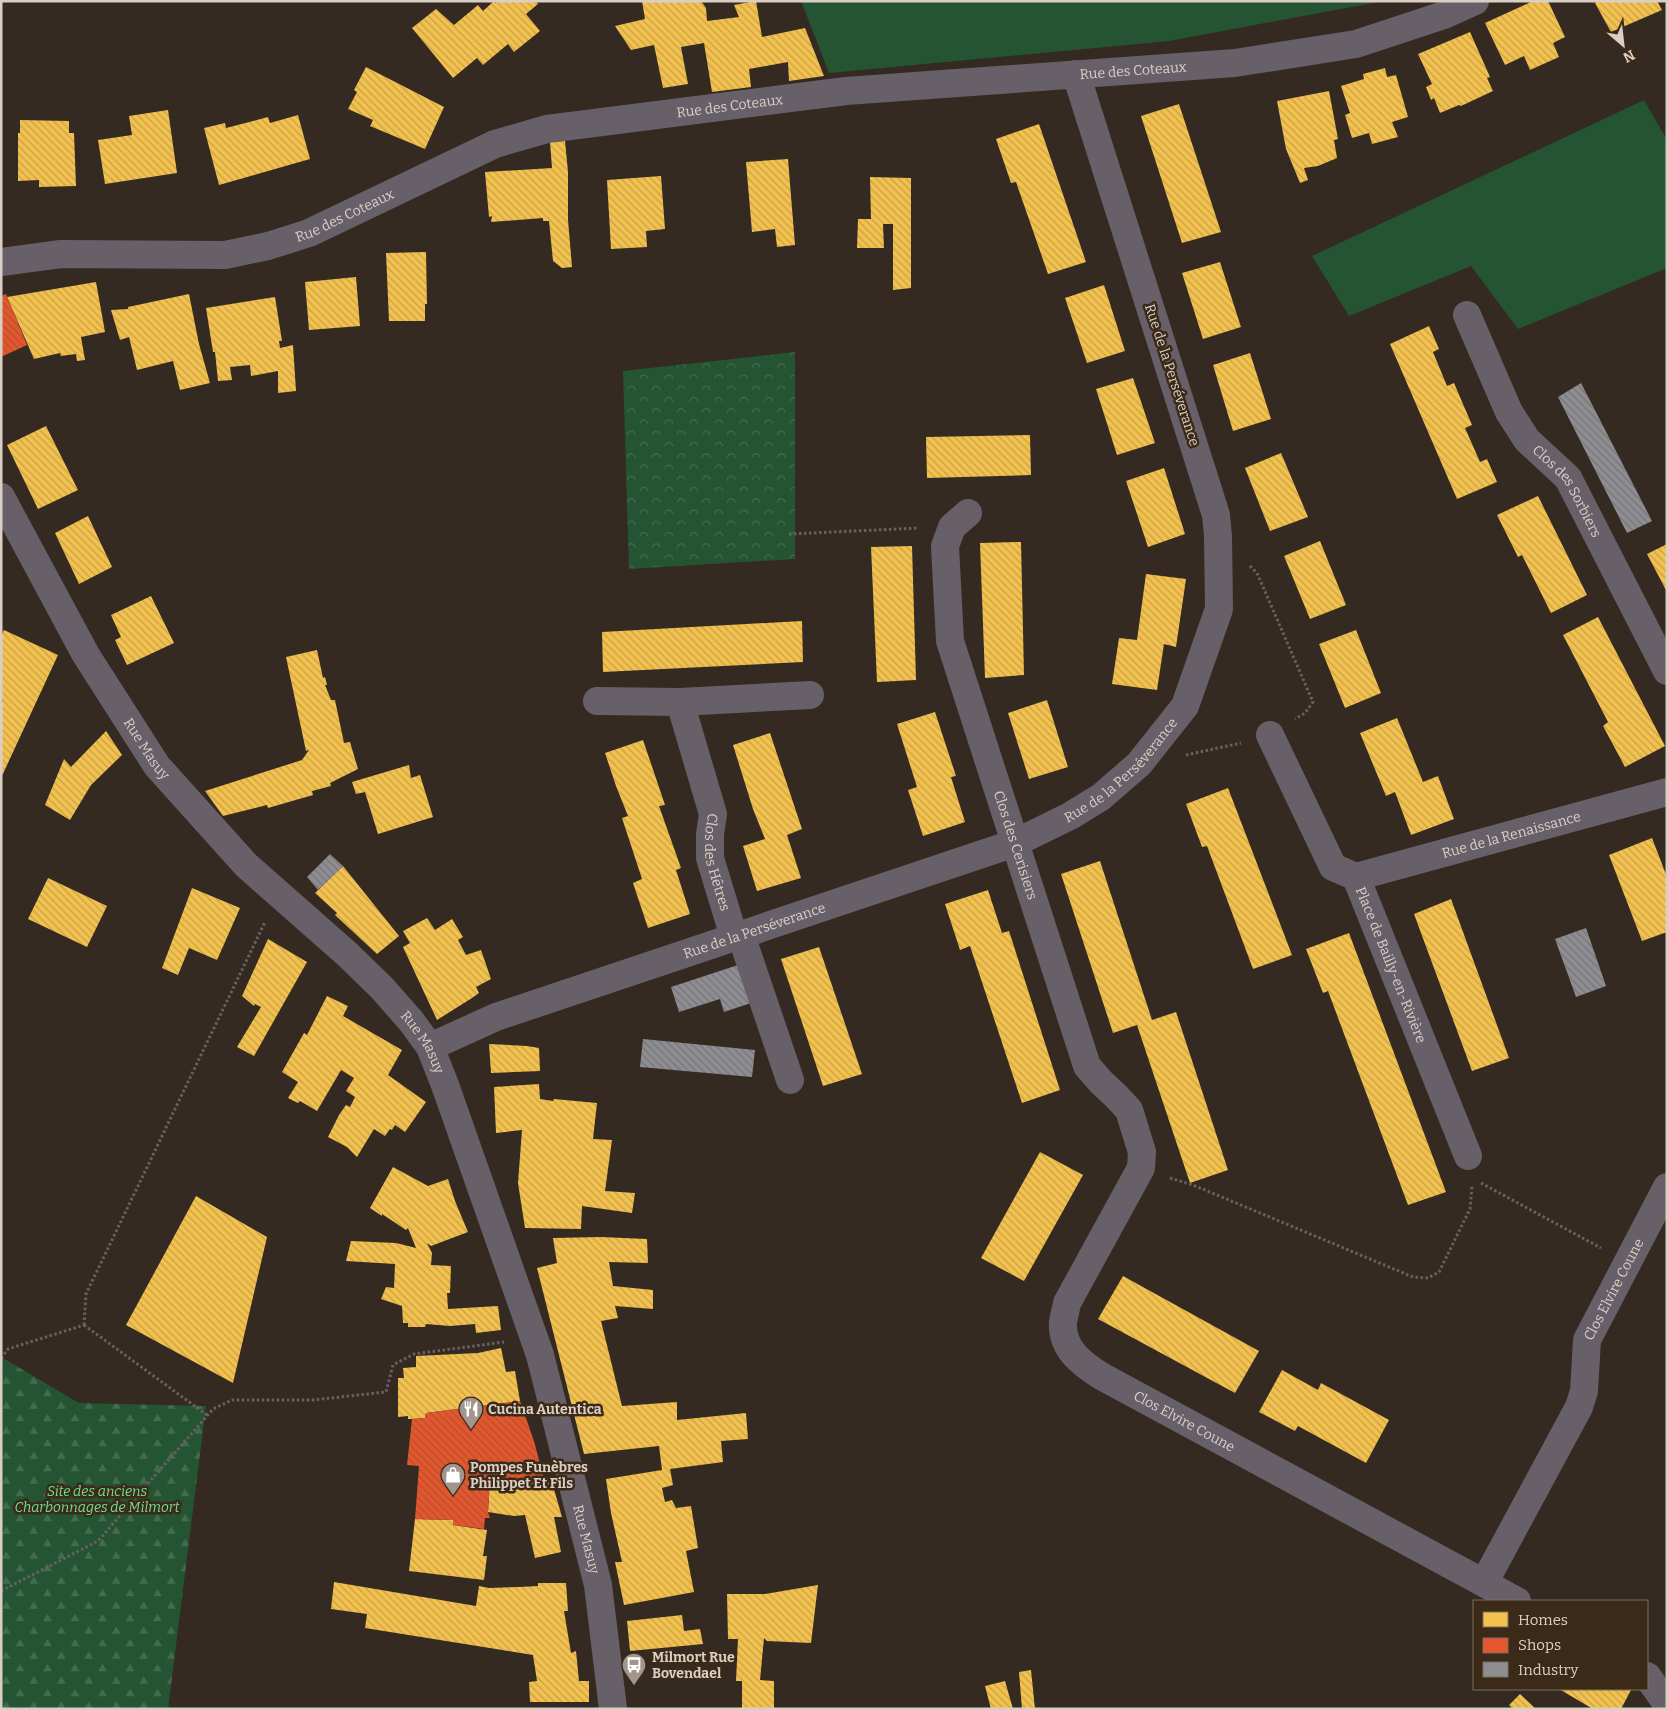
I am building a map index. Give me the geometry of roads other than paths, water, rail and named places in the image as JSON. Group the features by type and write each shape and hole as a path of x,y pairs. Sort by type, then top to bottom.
{"street":[{"name":"Rue des Coteaux","path":"1,262 61,254 225,255 268,246 309,233 495,144 547,129 846,91 1235,63 1356,44 1444,15 1475,1"},
{"name":"Rue de la Perséverance","path":"430,1047 496,1017 1015,843 1070,816 1101,797 1139,764 1185,706 1219,609 1218,536 1213,502 1076,74"},
{"name":"Clos des Sorbiers","path":"1467,315 1509,412 1527,440 1568,478 1667,671"},
{"name":"Rue Masuy","path":"1,497 86,655 157,766 246,865 347,954 382,988 411,1020 430,1047 542,1364 598,1585 613,1709"},
{"name":"Clos des Cerisiers","path":"960,520 945,546 950,641 1088,1066 1129,1110 1142,1152 1141,1168"},
{"path":"597,701 680,702 810,695"},
{"name":"Clos des Hêtres","path":"680,702 713,814 710,834 710,858 790,1080"},
{"name":"Place de Bailly-en-Rivière","path":"1270,735 1333,867 1356,877 1470,1167"},
{"name":"Rue de la Renaissance","path":"1356,877 1667,792"},
{"name":"Clos Elvire Coune","path":"1141,1168 1067,1303 1063,1324 1066,1342 1075,1357 1086,1367 1103,1377 1515,1600"},
{"name":"Clos Elvire Coune","path":"1484,1583 1579,1407 1584,1391 1587,1340 1667,1187"},
{"path":"1648,1677 1667,1704"}],"place":[{"name":"Cucina Autentica","path":"471,1430"},
{"name":"Pompes Funèbres Philippet Et Fils","path":"453,1496"},
{"name":"Milmort Rue Bovendael","path":"634,1686"}],"park label":[{"name":"Site des anciens Charbonnages de Milmort","path":"97,1499"}]}
